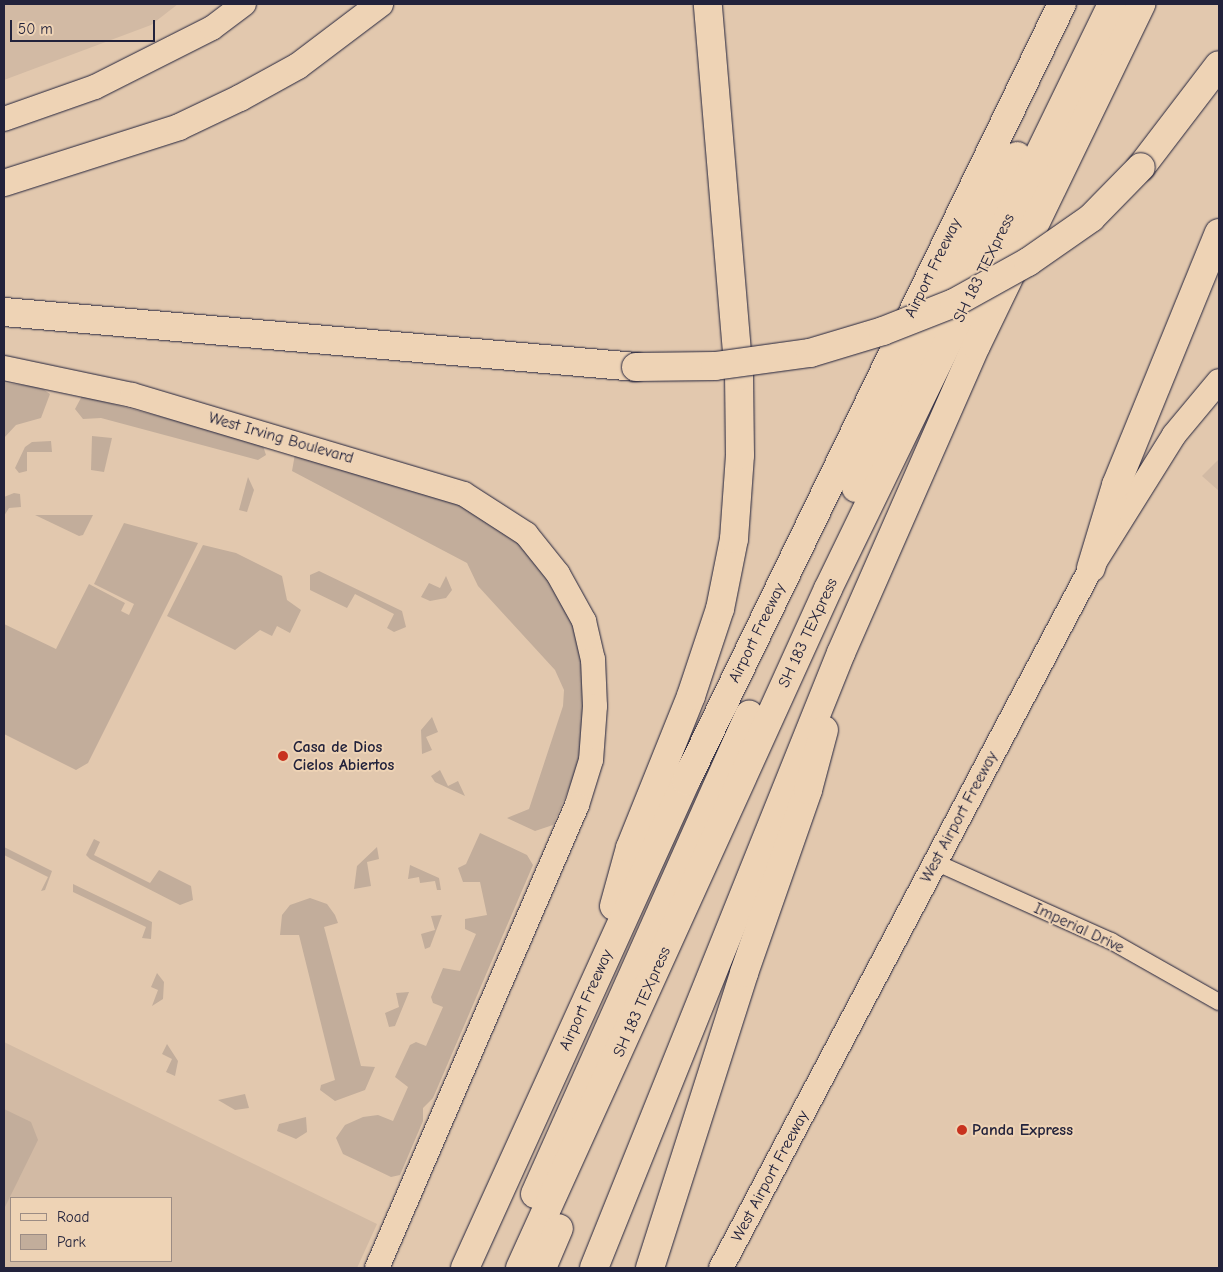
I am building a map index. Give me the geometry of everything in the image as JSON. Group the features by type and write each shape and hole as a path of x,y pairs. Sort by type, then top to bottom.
{"highway":[{"path":"593,983 630,848 691,696 717,618 734,539 740,455 739,376 708,4"},
{"path":"1026,78 1048,4"},
{"name":"Airport Freeway","path":"464,1268 593,983 763,618 1062,4"},
{"name":"SH 183 TEXpress","path":"501,1268 766,679 1091,4"},
{"name":"SH 183 TEXpress","path":"520,1268 612,1072 828,589 1112,4"},
{"path":"594,1268 841,653 972,354 1141,4"},
{"path":"4,312 636,367 714,366 810,353 882,331 954,303 1028,262 1091,218 1141,167 1219,65"},
{"path":"1091,568 1116,485 1219,233"},
{"path":"650,1268 744,973 808,790 841,653"},
{"path":"542,1268 569,1204 612,1072"}],"main road":[{"path":"4,183 179,127 240,98 298,66 357,26 380,4"}],"street":[{"path":"4,119 103,83 212,28 244,4"},
{"name":"West Irving Boulevard","path":"4,368 132,395 443,486 509,520 540,550 568,590 589,639 595,706 591,760 555,859 377,1268"},
{"name":"West Airport Freeway","path":"721,1268 1091,568 1174,435 1219,381"},
{"name":"Imperial Drive","path":"935,862 1111,942 1219,1002"}],"shaded area":[{"path":"4,4 178,4 151,25 4,80"},
{"path":"1219,459 1219,491 1202,476"},
{"path":"4,1042 377,1224 357,1268 4,1268"}],"green space":[{"path":"4,383 40,387 50,394 41,418 16,425 4,438"},
{"path":"82,396 262,443 266,455 258,460 101,418 83,419 75,409"},
{"path":"92,436 112,438 104,472 91,470"},
{"path":"51,441 52,452 27,452 27,471 19,473 15,468 25,447 32,442"},
{"path":"295,454 440,490 520,541 549,570 581,636 588,685 581,761 553,825 535,831 507,818 529,809 563,706 564,690 555,670 478,586 467,563 292,471"},
{"path":"248,477 254,490 247,512 239,510"},
{"path":"14,493 20,494 21,507 9,508 4,516 4,497"},
{"path":"35,515 93,515 83,535 79,536"},
{"path":"124,523 198,543 88,763 76,770 4,734 4,624 56,649 89,584 125,603 121,611 129,615 134,604 94,584"},
{"path":"203,545 236,553 282,576 287,600 301,610 290,633 277,626 272,636 260,630 235,650 167,616"},
{"path":"319,571 402,611 406,627 394,632 387,628 394,614 355,594 347,608 310,590 310,575"},
{"path":"446,576 452,590 446,598 430,601 421,597 429,583 440,588"},
{"path":"432,717 438,732 426,737 432,750 422,754 421,730"},
{"path":"440,770 448,786 458,781 465,796 435,782 431,776"},
{"path":"480,833 527,855 533,865 433,1098 423,1108 423,1121 400,1175 391,1177 343,1154 336,1138 345,1125 363,1117 378,1115 393,1121 408,1087 395,1077 410,1045 416,1042 426,1046 443,1007 433,1003 431,997 443,968 460,971 476,934 465,929 465,919 487,915 480,882 463,882 458,868 466,864"},
{"path":"94,839 100,842 94,855 150,883 159,870 191,886 193,900 180,905 90,859 86,855"},
{"path":"4,847 52,871 45,890 41,891 48,877 4,855"},
{"path":"377,847 379,859 367,862 371,886 354,889 357,866"},
{"path":"410,865 439,878 441,890 437,890 435,881 420,883 419,877 408,879"},
{"path":"73,884 152,922 151,939 142,938 146,927 73,892"},
{"path":"310,898 327,904 335,915 338,923 324,927 361,1066 375,1067 365,1090 335,1101 320,1090 321,1085 335,1080 299,935 280,935 282,915 290,905"},
{"path":"442,915 430,947 425,949 421,934 435,930 431,916"},
{"path":"157,973 164,982 163,999 152,1006 158,990 151,987"},
{"path":"409,992 395,1026 389,1027 385,1013 399,1007 396,993"},
{"path":"167,1044 178,1061 175,1076 166,1072 172,1059 162,1054"},
{"path":"245,1094 249,1108 235,1110 218,1100"},
{"path":"4,1109 31,1122 38,1140 4,1209"},
{"path":"306,1117 307,1132 296,1139 277,1131 279,1124"}],"place":[{"name":"Casa de Dios Cielos Abiertos","path":"283,756"},
{"name":"Panda Express","path":"962,1130"}]}
